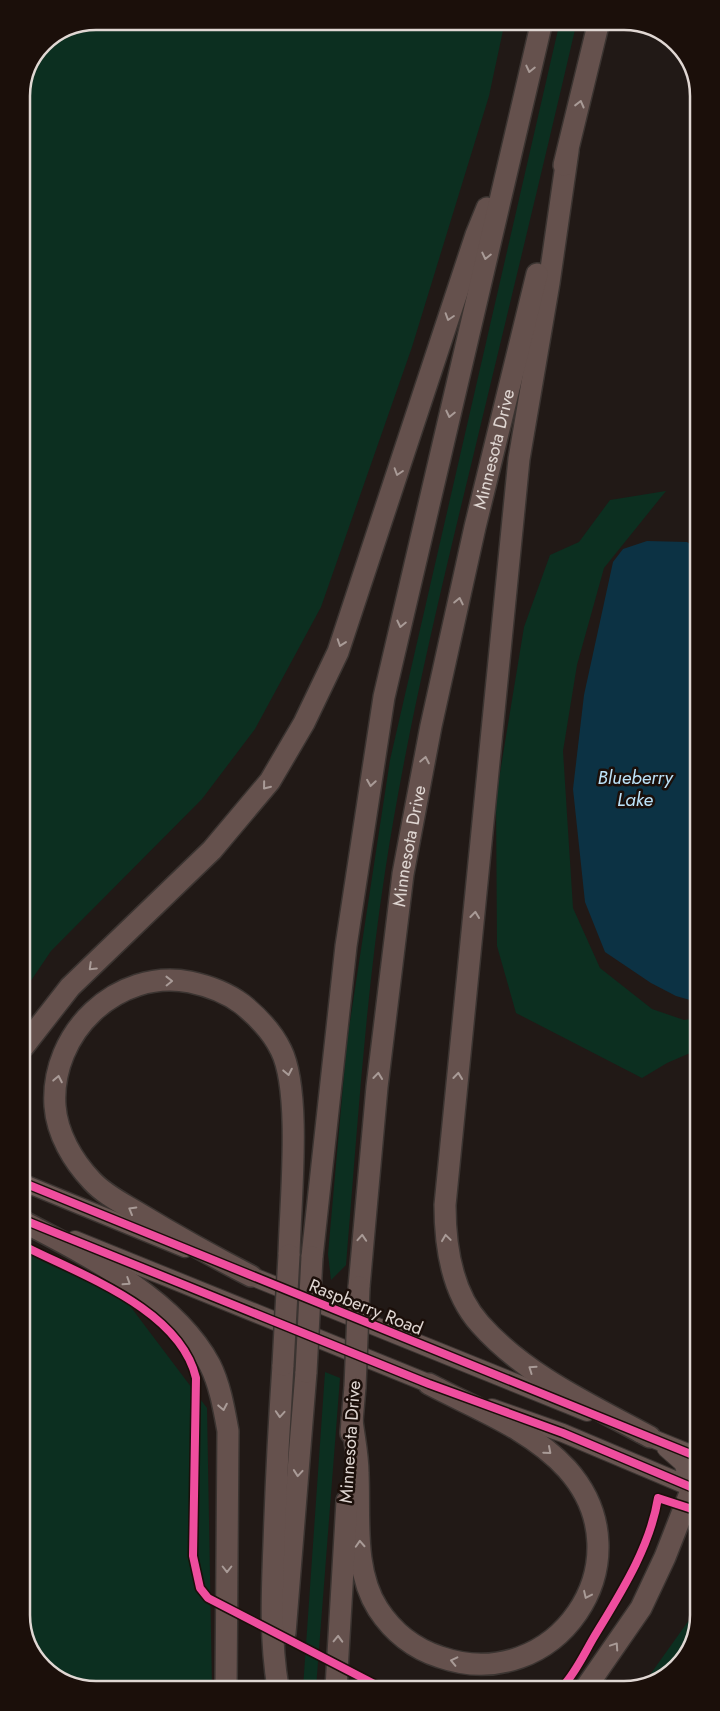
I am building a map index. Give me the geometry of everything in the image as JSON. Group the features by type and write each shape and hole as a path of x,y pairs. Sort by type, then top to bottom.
{"highway":[{"path":"280,1681 306,1372 312,1257 346,946 384,697 540,30"},
{"name":"Minnesota Drive","path":"336,1681 355,1387 358,1286 376,1087 403,874 432,726 475,527 597,30"},
{"path":"568,151 549,283 519,459 445,1205 445,1232 456,1278 478,1323 531,1369 650,1437"},
{"path":"30,1038 70,988 212,850 270,781 312,709 338,652 476,235 509,157"},
{"path":"252,1276 114,1200 92,1182 66,1144 55,1106 56,1084 69,1041 80,1024 94,1009 110,998 141,984 164,980 196,983 218,989 235,999 267,1028 281,1050 289,1070 293,1120 289,1255 272,1595 272,1652 278,1681"},
{"path":"30,1224 137,1289 172,1317 192,1338 210,1365 222,1398 228,1431 226,1681"},
{"path":"352,1420 358,1470 360,1551 364,1575 378,1609 394,1629 411,1644 427,1653 451,1661 470,1665 493,1664 513,1661 528,1655 561,1634 575,1618 594,1579 598,1558 596,1524 590,1507 566,1468 532,1438 429,1384"},
{"path":"590,1681 640,1608 665,1557 690,1497"}],"main road":[{"name":"Raspberry Road","path":"30,1185 690,1454"},
{"path":"30,1223 429,1384 690,1480"},
{"path":"650,1437 684,1463 690,1472"}],"green space":[{"path":"96,30 503,30 489,96 412,347 321,607 255,729 202,799 51,951 30,982 30,92 32,79 37,67 52,46 63,39 75,34"},
{"path":"558,30 575,30 413,717 393,820 372,970 346,1265 331,1280 328,1254 347,1041 390,760"},
{"path":"666,491 604,568 577,665 563,751 573,908 600,968 652,1009 684,1020 690,1019 690,1053 667,1063 642,1078 516,1013 497,946 496,797 524,627 550,555 579,542 610,500"},
{"path":"30,1251 52,1260 127,1302 207,1408 212,1681 92,1681 79,1679 63,1672 49,1662 39,1648 31,1628"},
{"path":"325,1372 340,1378 317,1681 303,1681"},
{"path":"690,1619 681,1648 668,1665 650,1675"}],"water":[{"name":"Blueberry Lake","path":"647,541 687,542 690,544 690,1000 676,996 651,983 605,952 585,902 573,789 584,695 613,562 623,549"}],"cycle path":[{"path":"30,1185 690,1454"},
{"path":"30,1222 429,1384 563,1433 690,1487"},
{"path":"30,1249 99,1282 125,1297 150,1314 170,1332 186,1354 196,1378 193,1556 200,1588 208,1598 368,1681"},
{"path":"567,1681 580,1663 633,1570 648,1535 658,1498 690,1508"}]}
